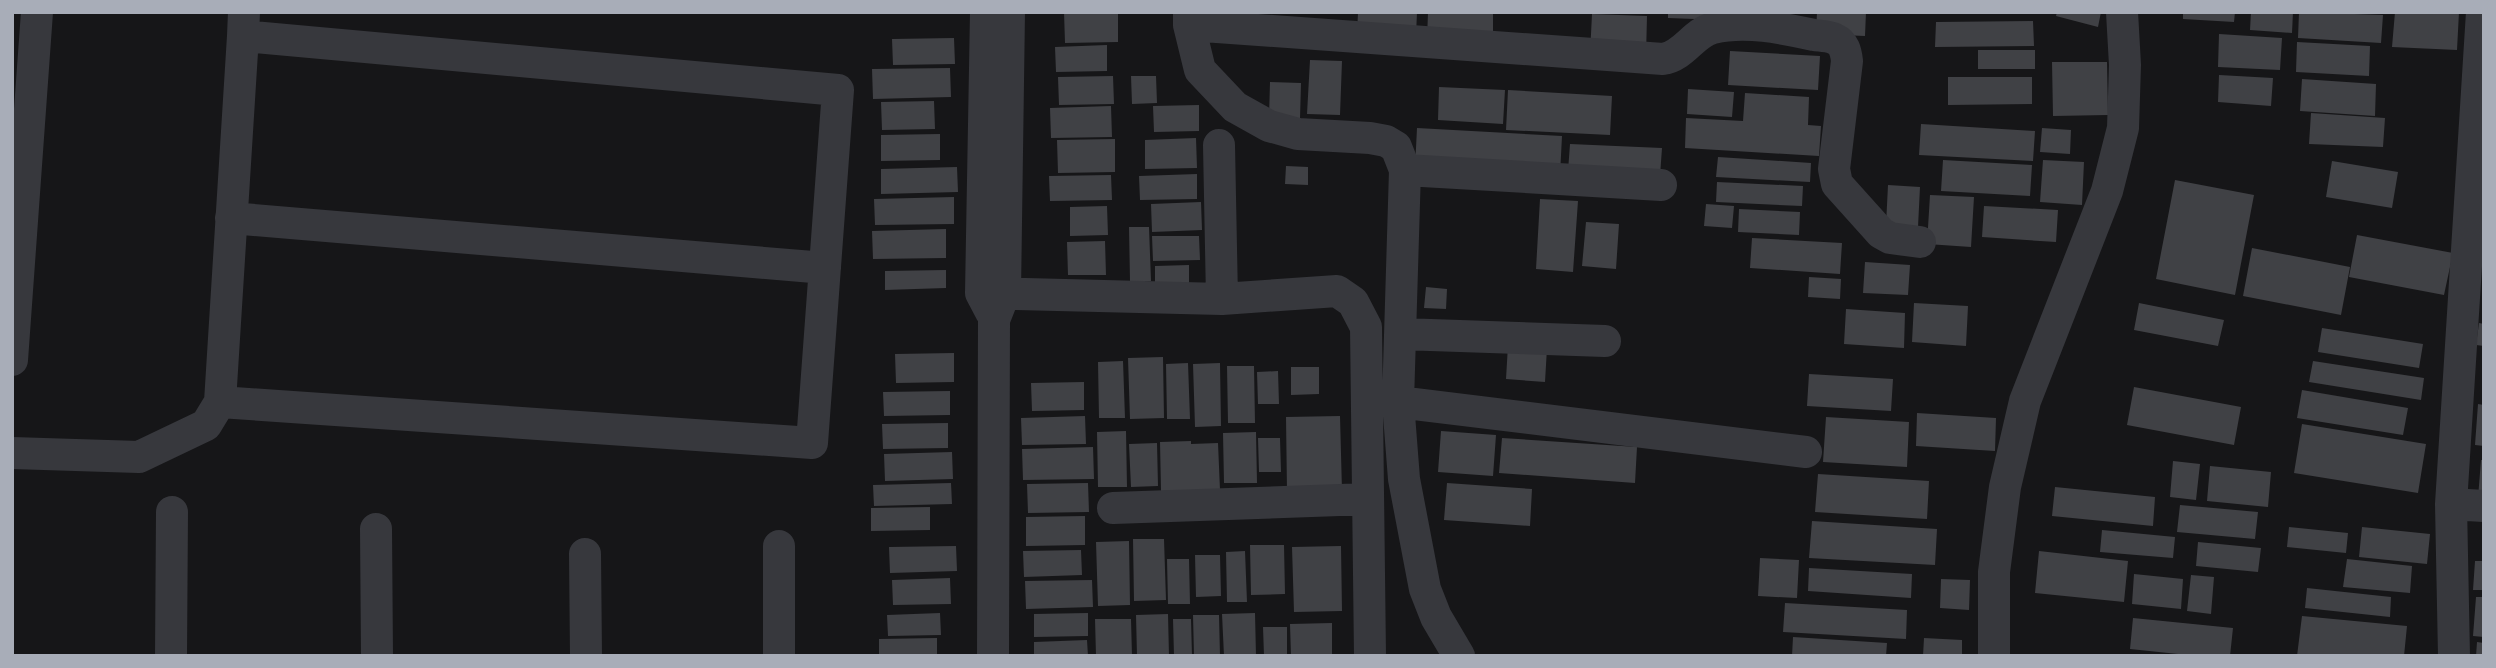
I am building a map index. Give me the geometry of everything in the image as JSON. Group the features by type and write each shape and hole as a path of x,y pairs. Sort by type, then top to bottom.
{"street":[{"path":"12,360 37,12"},
{"path":"986,12 993,301 993,656"},
{"path":"993,301 1009,12"},
{"path":"1994,656 1994,572 2005,487 2025,401 2107,191 2123,128 2125,65 2122,12"},
{"path":"2454,656 2451,504 2482,12"},
{"path":"1459,656 1436,617 1424,589 1404,480 1398,402 1405,170 1396,147 1386,141 1370,138 1298,134 1269,126 1235,107 1200,70 1189,19 1663,59 1673,57 1712,28 1741,24 1788,29 1837,39 1845,48 1847,61 1834,169 1837,184 1881,233 1891,238 1920,242"},
{"path":"12,453 139,457 206,425 220,402 243,24 838,90 812,443 220,402"},
{"path":"1219,145 1222,299"},
{"path":"1405,170 1661,186"},
{"path":"231,218 825,268"},
{"path":"993,301 1222,299 1337,291 1353,302 1366,327 1370,656"},
{"path":"1401,334 1605,341"},
{"path":"1398,402 1806,452"},
{"path":"1113,508 1368,499"},
{"path":"2451,504 2484,506"},
{"path":"171,656 172,512"},
{"path":"376,529 377,656"},
{"path":"779,546 779,656"},
{"path":"585,554 586,656"}],"building":[{"path":"1064,12 1118,12 1118,42 1065,43"},
{"path":"1358,12 1417,12 1416,36 1357,35"},
{"path":"1428,12 1493,12 1493,42 1427,40"},
{"path":"1668,12 1722,12 1721,20 1668,18"},
{"path":"1817,12 1866,12 1865,36 1816,34"},
{"path":"2057,12 2101,12 2098,27 2056,16"},
{"path":"2183,12 2235,12 2234,22 2183,19"},
{"path":"2251,12 2293,12 2292,33 2250,30"},
{"path":"2299,12 2383,15 2381,43 2298,38"},
{"path":"2395,12 2459,12 2457,50 2392,47"},
{"path":"1592,14 1647,16 1646,56 1590,54"},
{"path":"2033,21 2034,46 1935,47 1936,22"},
{"path":"2219,34 2282,38 2280,70 2218,67"},
{"path":"954,38 955,64 893,65 892,39"},
{"path":"2297,42 2370,46 2369,76 2296,72"},
{"path":"1107,45 1107,71 1056,72 1055,47"},
{"path":"1978,50 2035,50 2035,69 1978,69"},
{"path":"1730,51 1820,56 1818,90 1728,85"},
{"path":"1310,60 1342,61 1340,115 1307,114"},
{"path":"2052,62 2107,62 2108,115 2053,116"},
{"path":"950,68 951,97 873,99 872,69"},
{"path":"2219,75 2273,78 2271,106 2218,102"},
{"path":"1113,76 1114,104 1059,105 1058,77"},
{"path":"1131,76 1156,76 1157,103 1132,104"},
{"path":"1948,77 2032,77 2032,104 1948,105"},
{"path":"2302,79 2376,84 2375,116 2300,111"},
{"path":"1270,82 1301,83 1300,119 1269,118"},
{"path":"1439,87 1505,90 1503,124 1438,120"},
{"path":"1688,89 1734,92 1732,117 1687,114"},
{"path":"1508,90 1612,96 1610,135 1506,130"},
{"path":"1745,93 1809,97 1808,125 1821,126 1819,156 1685,148 1686,118 1743,121"},
{"path":"934,101 935,129 882,130 881,102"},
{"path":"1199,105 1199,131 1154,132 1153,106"},
{"path":"1111,106 1112,137 1051,138 1050,108"},
{"path":"2311,113 2385,118 2383,147 2309,144"},
{"path":"1921,124 2035,131 2033,161 1919,155"},
{"path":"1417,128 1562,136 1560,175 1415,168"},
{"path":"2042,128 2071,130 2070,154 2040,152"},
{"path":"940,134 940,160 881,161 881,135"},
{"path":"1196,138 1197,168 1145,169 1145,140"},
{"path":"1115,139 1115,172 1058,173 1057,140"},
{"path":"1570,144 1662,148 1660,176 1568,171"},
{"path":"1718,157 1811,163 1810,182 1716,177"},
{"path":"1943,160 2032,165 2030,196 1941,191"},
{"path":"2043,160 2084,162 2082,205 2040,202"},
{"path":"2332,161 2398,172 2392,208 2326,197"},
{"path":"1286,166 1308,167 1308,185 1285,184"},
{"path":"957,167 958,192 881,194 881,169"},
{"path":"1197,174 1197,199 1140,200 1139,176"},
{"path":"1111,175 1112,200 1050,201 1049,176"},
{"path":"2175,180 2254,195 2235,295 2156,279"},
{"path":"1717,182 1803,186 1802,206 1716,202"},
{"path":"1888,185 1920,187 1918,227 1886,225"},
{"path":"1930,195 1974,197 1971,247 1927,244"},
{"path":"954,197 954,224 875,225 874,199"},
{"path":"1540,199 1578,201 1573,272 1536,269"},
{"path":"1201,202 1202,230 1152,232 1151,204"},
{"path":"1706,204 1734,206 1732,228 1704,226"},
{"path":"1107,206 1108,235 1070,236 1070,207"},
{"path":"1984,206 2058,210 2056,242 1982,237"},
{"path":"1739,209 1800,212 1799,235 1738,232"},
{"path":"1586,222 1619,224 1616,269 1582,266"},
{"path":"1129,227 1149,227 1151,281 1130,281"},
{"path":"946,229 946,258 873,259 872,231"},
{"path":"2357,235 2453,253 2444,295 2349,277"},
{"path":"1152,236 1199,236 1200,260 1153,261"},
{"path":"1752,238 1842,243 1840,274 1750,268"},
{"path":"1105,241 1106,275 1068,275 1067,242"},
{"path":"2252,248 2350,267 2341,315 2243,296"},
{"path":"1865,262 1910,265 1908,295 1863,293"},
{"path":"1189,265 1189,284 1155,285 1155,266"},
{"path":"946,270 946,288 885,290 885,271"},
{"path":"1809,277 1841,279 1840,299 1808,297"},
{"path":"1426,287 1447,289 1446,309 1424,308"},
{"path":"1914,303 1968,306 1966,346 1912,342"},
{"path":"2139,303 2224,320 2218,346 2134,330"},
{"path":"1846,309 1905,313 1904,348 1844,344"},
{"path":"2479,323 2484,324 2484,346 2476,345"},
{"path":"2322,328 2423,344 2419,368 2318,352"},
{"path":"1508,345 1547,348 1545,382 1506,379"},
{"path":"954,353 954,382 896,383 895,354"},
{"path":"1163,357 1164,418 1130,419 1128,358"},
{"path":"1123,361 1125,418 1099,418 1098,362"},
{"path":"2313,361 2424,378 2421,400 2309,382"},
{"path":"1188,363 1190,419 1167,419 1166,364"},
{"path":"1220,363 1221,426 1195,427 1193,364"},
{"path":"1227,366 1254,366 1255,423 1228,423"},
{"path":"1291,367 1319,367 1319,394 1291,395"},
{"path":"1278,371 1279,404 1258,404 1257,372"},
{"path":"1809,374 1893,379 1891,411 1807,406"},
{"path":"1084,382 1084,410 1032,411 1031,383"},
{"path":"2134,387 2241,407 2234,445 2127,425"},
{"path":"2302,390 2408,408 2403,435 2297,418"},
{"path":"950,391 950,415 884,416 883,392"},
{"path":"2478,404 2484,405 2484,446 2475,445"},
{"path":"1917,413 1996,418 1995,451 1916,446"},
{"path":"1085,416 1086,444 1022,445 1021,418"},
{"path":"1340,416 1342,491 1287,492 1286,417"},
{"path":"1826,417 1909,422 1907,467 1823,462"},
{"path":"948,423 948,448 883,449 882,424"},
{"path":"2302,424 2426,444 2418,493 2294,473"},
{"path":"1126,431 1127,487 1098,487 1097,432"},
{"path":"1441,431 1496,435 1493,476 1438,472"},
{"path":"1256,432 1257,483 1224,483 1223,433"},
{"path":"1258,438 1280,438 1281,472 1259,472"},
{"path":"1502,438 1637,447 1635,483 1499,473"},
{"path":"1191,441 1191,444 1218,443 1220,490 1161,491 1160,442"},
{"path":"1157,443 1158,486 1131,487 1129,444"},
{"path":"1093,447 1094,479 1023,480 1022,449"},
{"path":"952,452 953,479 885,481 884,454"},
{"path":"2481,460 2484,460 2484,498 2478,498"},
{"path":"2173,461 2200,464 2196,500 2170,497"},
{"path":"2210,466 2271,472 2268,507 2207,501"},
{"path":"1818,474 1929,481 1927,519 1815,512"},
{"path":"951,483 952,504 874,506 873,485"},
{"path":"1088,483 1089,512 1028,513 1027,484"},
{"path":"1447,483 1532,489 1530,526 1444,520"},
{"path":"2055,487 2155,497 2153,526 2052,516"},
{"path":"2180,505 2258,512 2255,539 2177,532"},
{"path":"930,507 930,530 871,531 871,508"},
{"path":"1085,516 1085,545 1026,546 1026,517"},
{"path":"1812,521 1937,529 1935,565 1809,558"},
{"path":"2289,527 2348,533 2346,553 2287,547"},
{"path":"2362,527 2430,534 2427,564 2359,557"},
{"path":"2102,530 2175,537 2173,558 2100,552"},
{"path":"1133,539 1164,539 1166,600 1134,601"},
{"path":"1129,541 1130,605 1098,606 1096,542"},
{"path":"2198,542 2261,548 2258,572 2196,566"},
{"path":"1250,545 1284,545 1285,594 1251,595"},
{"path":"956,546 957,571 890,573 889,547"},
{"path":"1341,546 1342,611 1294,612 1292,547"},
{"path":"1081,550 1082,575 1024,577 1023,551"},
{"path":"1245,551 1247,602 1227,602 1226,552"},
{"path":"2039,551 2128,561 2124,602 2035,593"},
{"path":"1195,555 1220,555 1221,596 1196,597"},
{"path":"1760,558 1799,560 1797,598 1758,596"},
{"path":"1167,559 1189,559 1190,604 1168,604"},
{"path":"2347,559 2412,566 2410,593 2343,587"},
{"path":"2475,561 2484,561 2484,590 2473,590"},
{"path":"1809,568 1912,574 1911,598 1808,591"},
{"path":"2134,574 2183,579 2181,609 2132,604"},
{"path":"2191,575 2214,577 2211,614 2187,611"},
{"path":"950,578 951,604 893,605 892,580"},
{"path":"1941,579 1970,580 1969,610 1940,608"},
{"path":"1092,580 1093,607 1026,609 1025,581"},
{"path":"2307,588 2391,597 2390,617 2305,608"},
{"path":"2476,597 2484,597 2484,637 2473,636"},
{"path":"1785,603 1907,610 1906,639 1783,632"},
{"path":"940,613 941,635 888,636 887,615"},
{"path":"1088,613 1088,636 1034,637 1034,614"},
{"path":"1255,613 1256,656 1224,656 1222,614"},
{"path":"1168,614 1169,656 1137,656 1136,615"},
{"path":"1193,615 1219,615 1220,656 1194,656"},
{"path":"2302,616 2407,626 2404,656 2297,656"},
{"path":"2133,618 2233,628 2230,656 2197,656 2130,649"},
{"path":"1095,619 1131,619 1132,656 1096,656"},
{"path":"1173,619 1191,619 1192,656 1174,656"},
{"path":"1332,623 1332,656 1291,656 1290,624"},
{"path":"1263,627 1287,627 1287,656 1264,656"},
{"path":"1793,637 1887,643 1886,656 1792,656"},
{"path":"937,638 937,656 879,656 879,639"},
{"path":"1924,638 1962,640 1962,656 1923,656"},
{"path":"1087,640 1088,656 1034,656 1034,642"},
{"path":"2477,642 2484,643 2484,656 2476,656"}]}
